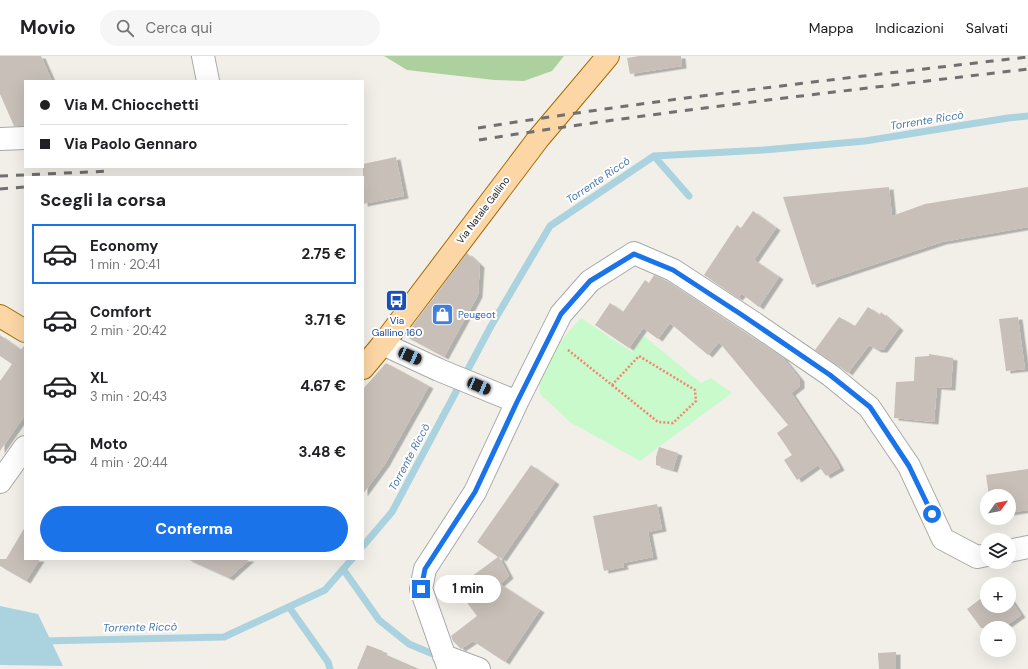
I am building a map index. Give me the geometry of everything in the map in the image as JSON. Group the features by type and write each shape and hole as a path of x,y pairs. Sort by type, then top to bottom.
{"main road":[{"name":"Via Natale Gallino","path":"364,367 383,344 538,139 608,56"},
{"path":"0,316 24,331"}],"street":[{"path":"203,56 208,80"},
{"path":"0,139 24,138"},
{"path":"479,669 446,662 421,589 425,569 475,492 511,400 549,338 561,314 590,281 634,254 673,270 830,375 870,407 909,466 944,539 977,557 980,556"},
{"path":"383,344 439,370 511,400"},
{"path":"0,482 24,448"},
{"path":"1016,550 1028,547"}],"path":[{"path":"549,338 559,343 658,422 673,423 696,401 695,390 639,356 612,385"}],"green space":[{"path":"384,56 564,56 552,71 524,81 494,80 407,70"},
{"path":"581,318 632,352 644,336 701,383 711,378 732,393 640,461 570,422 540,394 538,378 559,343"}],"water":[{"path":"0,606 38,614 63,666 0,665"}],"building":[{"path":"0,56 41,56 52,80 24,80 24,126 14,126 0,94"},
{"path":"639,56 681,56 682,66 630,74 627,58"},
{"path":"396,157 404,196 364,204 364,164"},
{"path":"889,187 892,216 925,204 1028,187 1028,227 942,242 812,285 783,197"},
{"path":"753,211 776,228 754,260 779,277 759,307 742,294 738,298 704,275 737,225 741,228"},
{"name":"Peugeot","path":"467,253 480,265 478,295 444,357 405,336"},
{"path":"654,275 667,281 782,357 800,379 800,386 791,393 840,468 826,476 818,465 797,480 784,460 792,455 777,433 788,425 719,342 708,355 670,323 658,339 643,328 629,348 595,325 610,303 623,312 645,280 649,283"},
{"path":"868,307 880,315 881,312 899,328 883,350 877,350 869,345 848,373 815,350 839,317 855,326"},
{"path":"1018,317 1025,369 1006,371 999,319"},
{"path":"0,335 21,350 24,346 24,416 0,451 0,381 12,364 0,356"},
{"path":"929,354 953,358 951,388 937,387 934,422 894,418 896,382 914,381 915,357 929,356"},
{"path":"386,363 429,386 385,464 364,493 364,388"},
{"path":"659,447 678,453 673,470 656,465 656,457"},
{"path":"531,465 555,482 502,559 499,557 509,576 500,584 540,610 505,662 473,641 461,649 453,641 451,636 477,616 456,588 498,557 477,542"},
{"path":"1028,469 1028,510 1016,512 1016,489 988,489 986,475"},
{"path":"657,504 662,529 648,532 653,557 623,563 624,567 604,571 593,516"},
{"path":"24,529 24,560 39,560 26,581 0,566 0,559 6,559"},
{"path":"189,560 249,560 229,578"},
{"path":"980,599 980,613 1016,613 1016,608 1021,615 1013,621 980,621 980,627 967,609"},
{"path":"367,645 383,651 382,653 419,669 357,669"},
{"path":"896,652 896,669 879,669 878,653"}],"waterway":[{"name":"Torrente Riccò","path":"364,545 392,512 491,326 550,226 654,156 764,150 865,141 1028,116"},
{"path":"654,156 689,196"},
{"name":"Torrente Riccò","path":"42,641 224,637 325,590 351,560"},
{"path":"343,569 379,620 409,644 440,657"},
{"path":"289,607 328,662 330,669"}],"railway":[{"path":"478,128 683,98 1028,57"},
{"path":"479,140 822,93 1028,69"},
{"path":"0,176 111,171"},
{"path":"0,189 24,187"}],"place":[{"name":"Via Gallino 160","path":"397,300"},
{"name":"Peugeot","path":"443,314"}],"route":[{"path":"421,589 425,569 475,492 517,402 561,314 590,281 634,254 673,270 830,375 870,407 909,466 932,514"}]}
